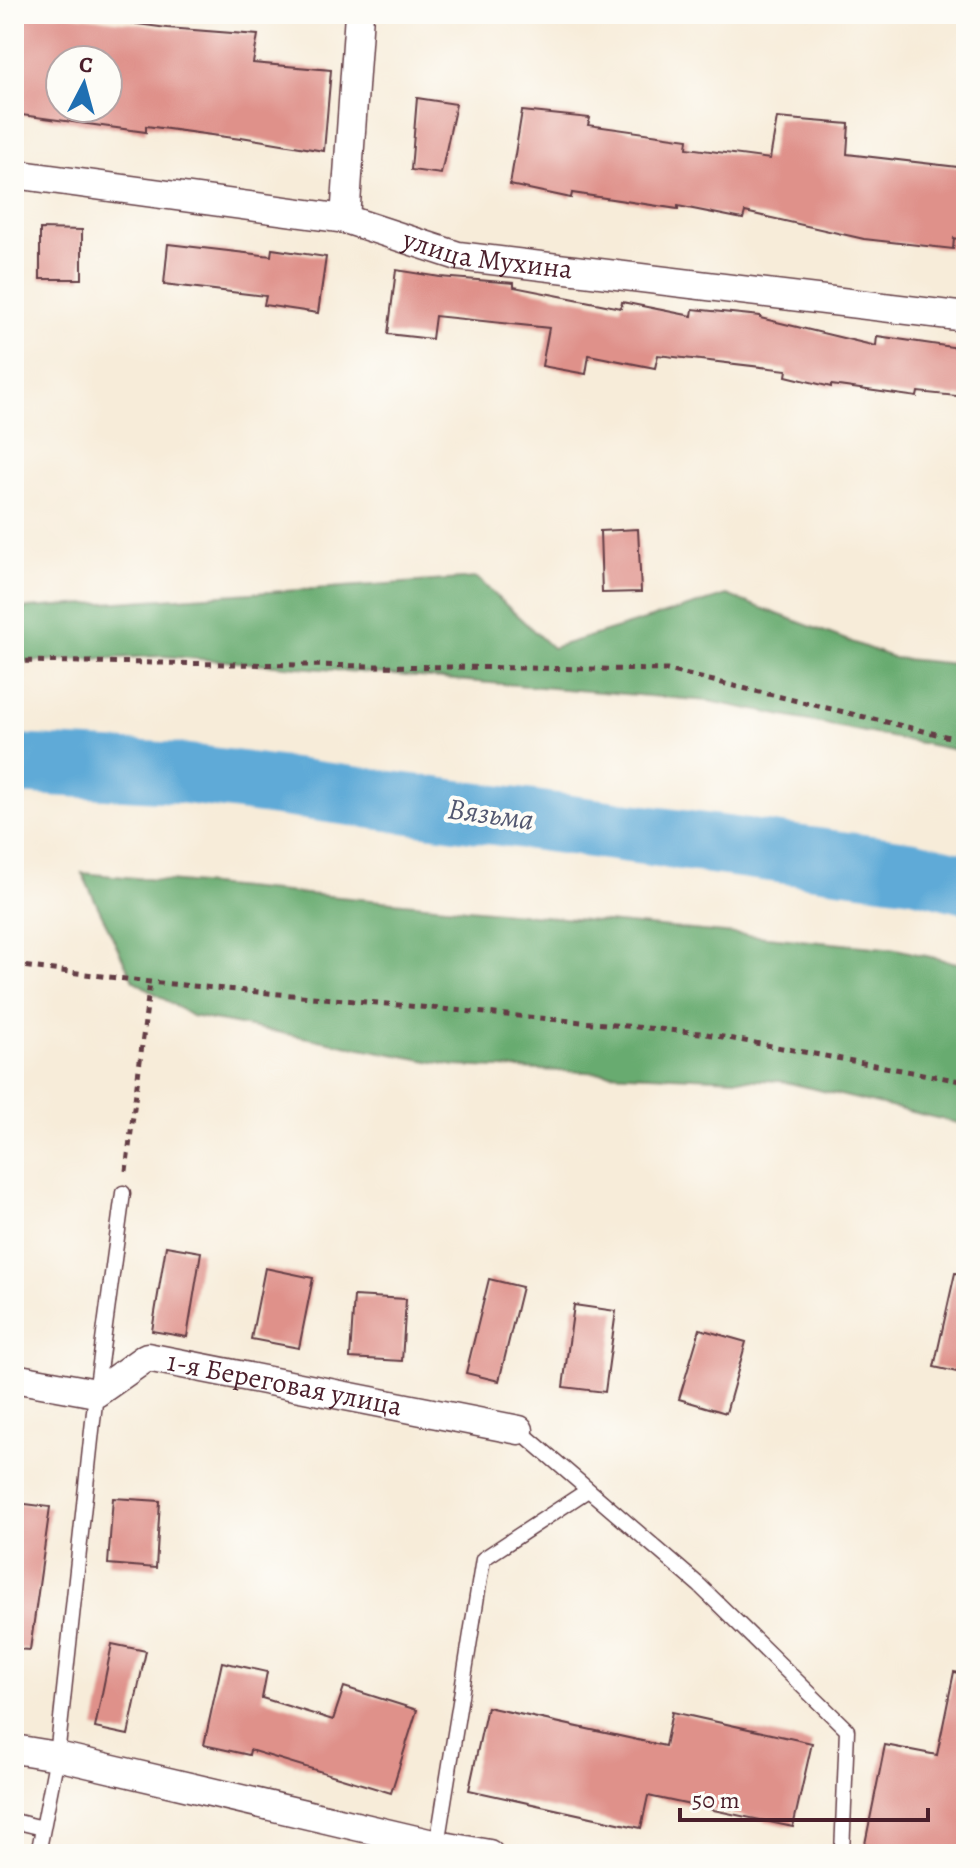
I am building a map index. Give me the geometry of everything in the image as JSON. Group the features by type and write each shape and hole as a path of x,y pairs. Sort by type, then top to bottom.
{"street":[{"path":"345,219 359,14"},
{"name":"улица Мухина","path":"14,174 345,219 458,256 966,317"},
{"name":"1-я Береговая улица","path":"96,1393 147,1357 519,1430"},
{"path":"14,1378 96,1393"},
{"path":"14,1749 57,1756 437,1845 489,1854"}],"lane":[{"path":"38,1854 57,1756 96,1393 123,1193"},
{"path":"519,1430 699,1585 847,1730 842,1854"},
{"path":"437,1845 483,1559 588,1490"},
{"path":"14,1821 43,1828"}],"path":[{"path":"14,661 667,670 966,741"},
{"path":"14,965 150,982 701,1033 966,1082"},
{"path":"123,1193 150,982"}],"green space":[{"path":"477,578 552,648 727,595 894,658 966,665 966,752 709,701 164,656 14,662 14,609"},
{"path":"82,873 896,949 966,965 966,1125 781,1081 455,1066 192,1016 133,980"}],"building":[{"path":"14,14 64,14 167,28 258,35 253,63 331,70 324,151 146,126 146,132 87,124 124,124 124,44 44,44 44,118 14,114"},
{"path":"417,98 456,104 441,174 411,170"},
{"path":"522,111 590,118 588,125 688,139 687,148 770,159 777,118 849,124 847,154 966,168 966,241 954,238 953,249 864,239 745,212 743,219 678,206 678,209 572,193 571,198 510,185"},
{"path":"40,229 82,230 82,279 40,279"},
{"path":"168,244 271,256 272,249 326,257 318,313 264,305 266,296 164,284"},
{"path":"396,270 514,283 514,287 621,308 622,302 692,316 693,309 760,316 876,346 877,336 966,349 966,397 918,392 917,397 831,387 786,376 787,370 658,355 655,368 589,355 586,374 542,366 549,328 435,316 432,339 388,334"},
{"path":"638,529 641,592 602,593 600,531"},
{"path":"166,1246 201,1252 187,1337 152,1331"},
{"path":"265,1268 313,1278 299,1348 251,1339"},
{"path":"955,1273 966,1274 966,1374 934,1367"},
{"path":"489,1279 522,1287 499,1381 466,1373"},
{"path":"354,1296 406,1299 402,1361 350,1358"},
{"path":"574,1305 616,1311 605,1392 563,1387"},
{"path":"700,1329 746,1342 726,1413 679,1399"},
{"path":"113,1498 160,1501 156,1568 108,1564"},
{"path":"17,1503 50,1507 30,1650 14,1649 14,1526"},
{"path":"112,1644 146,1651 128,1735 95,1728"},
{"path":"222,1662 267,1672 262,1698 333,1720 344,1687 417,1710 391,1793 250,1750 249,1755 204,1745"},
{"path":"954,1672 966,1674 966,1854 888,1854 864,1849 885,1745 937,1755"},
{"path":"487,1707 665,1746 672,1712 812,1743 793,1827 648,1796 641,1828 469,1790"}],"waterway":[{"name":"Вязьма","path":"14,764 180,773 914,871 966,884"}]}
